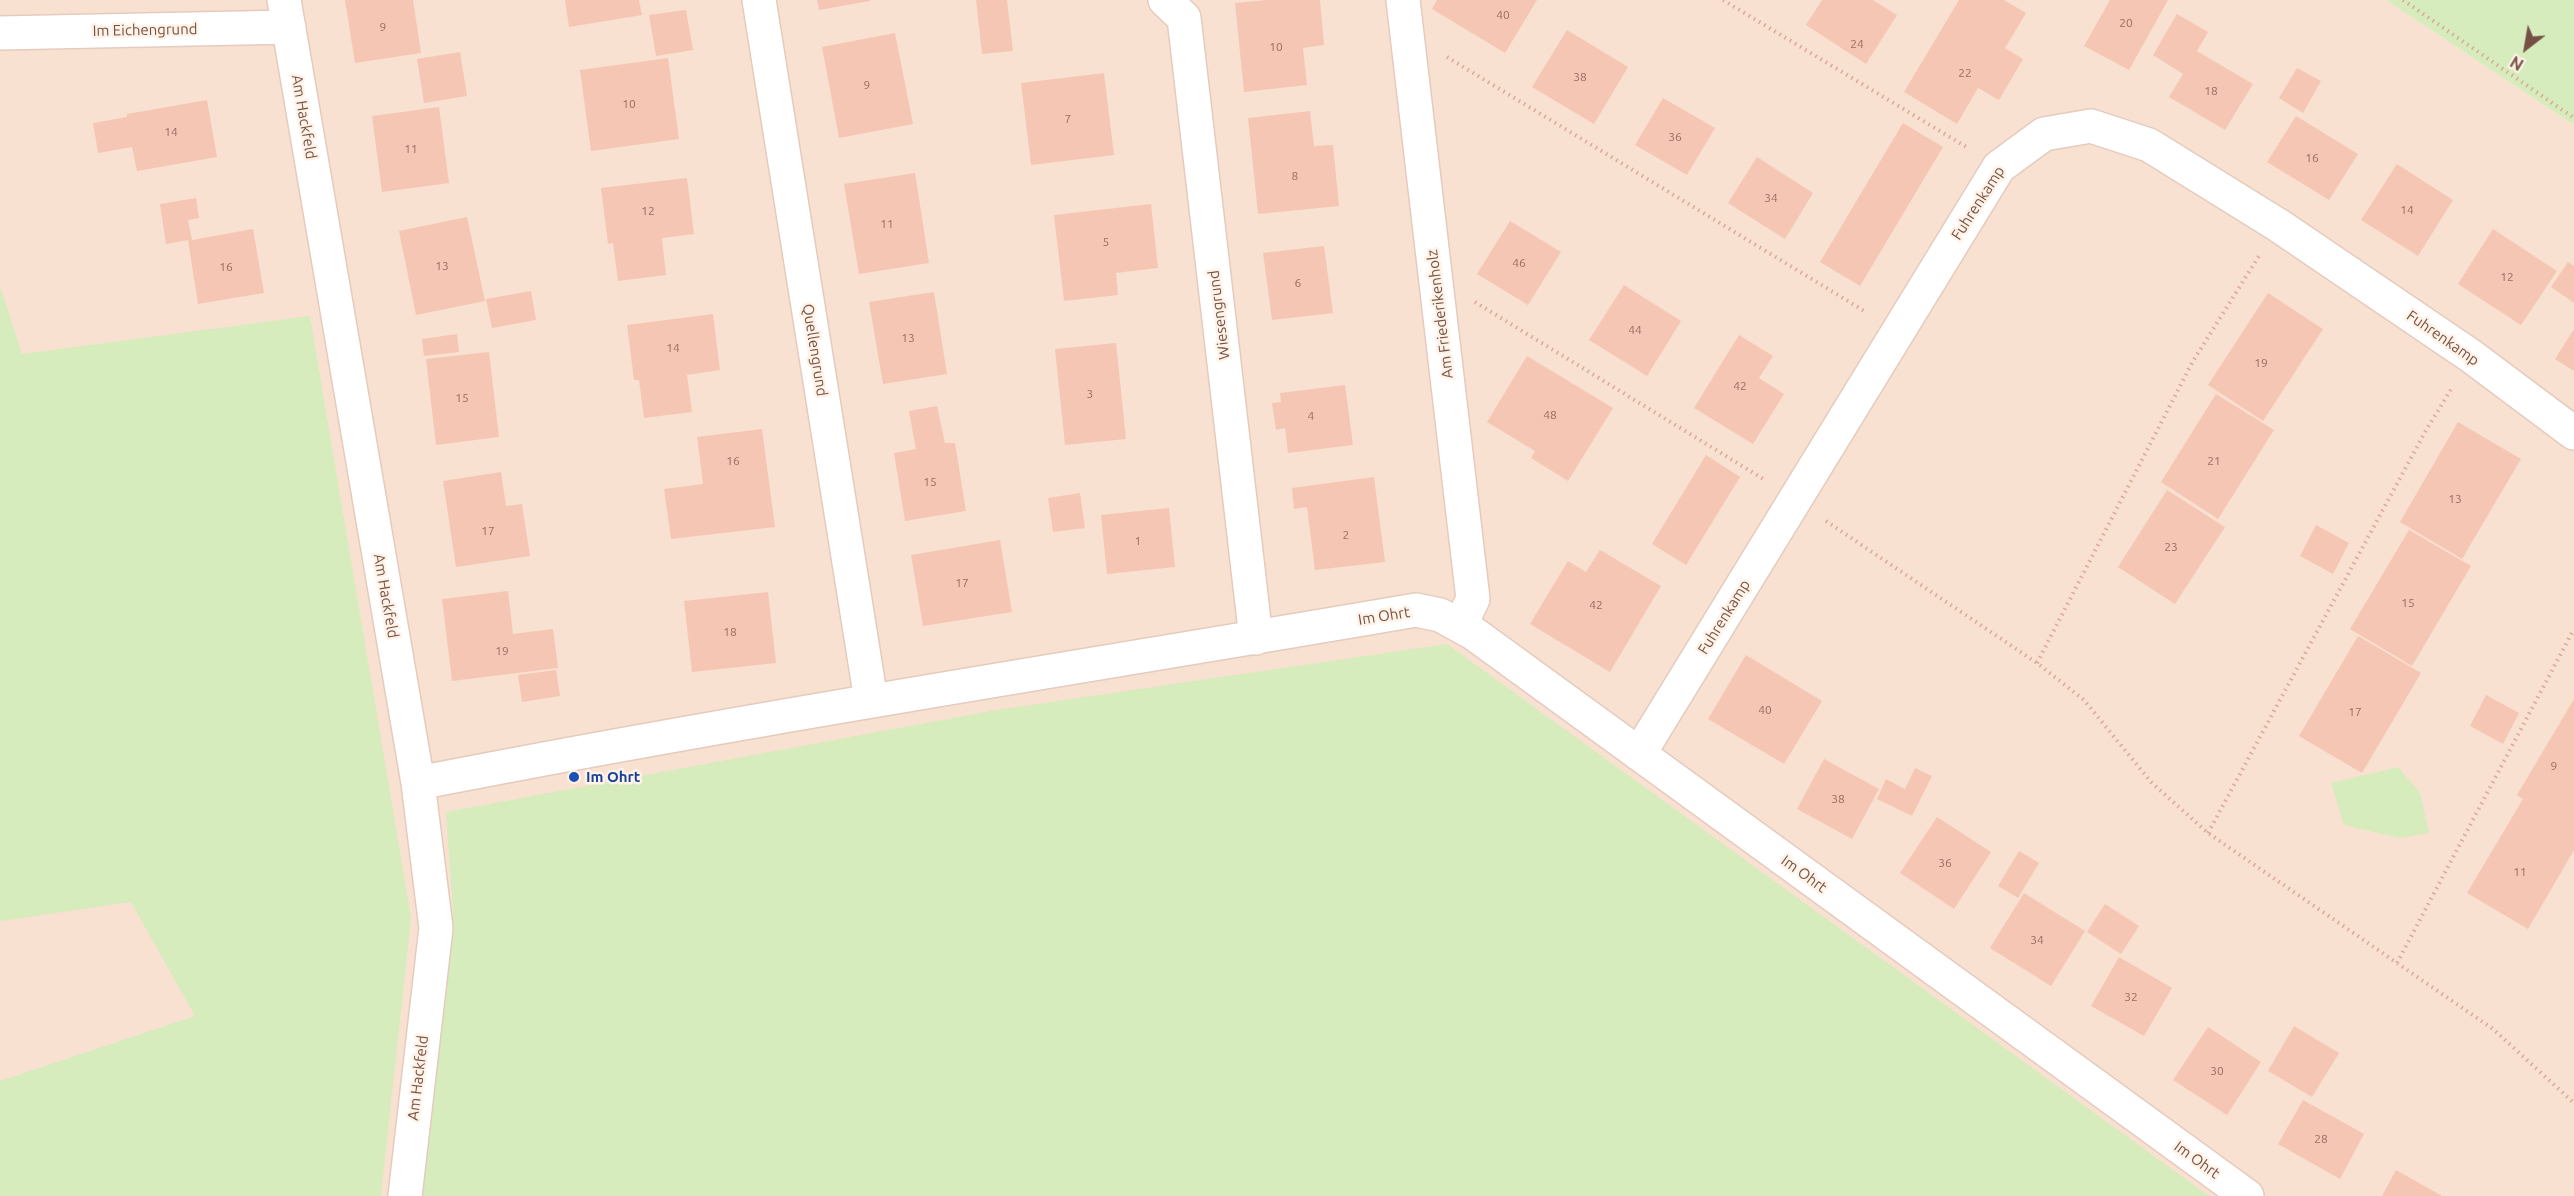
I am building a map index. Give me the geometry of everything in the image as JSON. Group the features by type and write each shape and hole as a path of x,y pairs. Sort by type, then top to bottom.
{"street":[{"name":"Quellengrund","path":"759,0 871,700"},
{"name":"Wiesengrund","path":"1165,0 1184,18 1256,638"},
{"name":"Am Friederikenholz","path":"1403,0 1473,599 1460,625"},
{"name":"Im Eichengrund","path":"0,33 287,14"},
{"name":"Am Hackfeld","path":"287,14 418,783 436,928 405,1196"},
{"name":"Fuhrenkamp","path":"1639,754 1999,167 2044,134 2091,126 2149,145 2278,225 2471,356 2574,433"},
{"name":"Im Ohrt","path":"418,783 871,700 1416,610 1440,615 1460,625 2247,1196"}],"path":[{"path":"1723,0 1999,167"},
{"path":"2403,0 2574,118"},
{"path":"1407,33 1898,331"},
{"path":"2037,663 2193,361 2278,225"},
{"path":"1436,278 1796,499 2037,663 2084,700 2151,782 2208,833 2493,1029 2574,1103"},
{"path":"2208,833 2425,432 2471,356"},
{"path":"2397,963 2574,629"}],"shaded area":[{"path":"0,0 2386,0 2574,125 2574,1196 0,1196"}],"green space":[{"path":"2386,0 2574,0 2574,125"},
{"path":"0,286 22,354 310,316 411,918 381,1196 0,1196 0,1081 195,1016 131,902 0,921"},
{"path":"1447,644 2209,1196 420,1196 453,910 446,812 996,710"},
{"path":"2398,767 2420,793 2429,833 2399,838 2344,825 2331,783"}],"building":[{"path":"345,0 413,0 421,53 355,63"},
{"path":"565,0 639,0 642,15 569,27"},
{"path":"817,0 870,0 870,1 819,10"},
{"path":"976,0 1007,0 1013,51 982,54"},
{"path":"1267,0 1320,0 1324,45 1303,48 1307,85 1244,92 1235,3"},
{"path":"1437,0 1537,0 1505,53 1432,9"},
{"path":"1822,0 1873,0 1897,15 1866,64 1806,25"},
{"path":"1959,0 2004,0 2026,13 2005,48 2023,59 1999,100 1978,88 1957,124 1904,92"},
{"path":"2110,0 2168,0 2129,70 2084,46"},
{"path":"686,10 693,50 656,56 649,15"},
{"path":"2177,14 2208,32 2197,51 2253,84 2225,130 2169,97 2183,74 2153,55"},
{"path":"1567,30 1628,67 1594,124 1532,87"},
{"path":"895,33 913,124 839,138 822,47"},
{"path":"460,52 467,96 424,103 417,59"},
{"path":"668,58 679,139 591,151 580,70"},
{"path":"2297,68 2321,81 2303,113 2279,98"},
{"path":"1104,73 1114,155 1031,165 1021,83"},
{"path":"1663,98 1715,128 1687,175 1635,145"},
{"path":"207,100 217,157 137,171 132,147 98,153 93,123 127,117 127,114"},
{"path":"439,107 449,183 382,192 372,116"},
{"path":"1310,111 1314,146 1333,145 1339,206 1258,214 1248,118"},
{"path":"2296,116 2358,154 2329,200 2267,162"},
{"path":"1903,123 1943,147 1860,286 1820,262"},
{"path":"1757,157 1813,193 1785,239 1728,203"},
{"path":"2397,164 2453,200 2418,256 2361,220"},
{"path":"915,173 929,263 859,274 844,184"},
{"path":"687,178 694,234 662,238 666,275 618,281 613,243 608,244 601,188"},
{"path":"196,198 199,218 188,220 192,240 253,229 264,293 198,304 188,240 166,244 160,204"},
{"path":"1151,204 1158,268 1116,273 1118,295 1064,301 1054,215"},
{"path":"467,217 485,301 416,315 399,231"},
{"path":"1510,221 1561,252 1528,305 1477,274"},
{"path":"2493,229 2557,271 2521,325 2458,284"},
{"path":"1324,246 1333,313 1272,320 1263,253"},
{"path":"2568,262 2574,266 2574,303 2551,287"},
{"path":"1624,285 1681,321 1647,376 1589,340"},
{"path":"531,291 536,320 492,328 486,299"},
{"path":"934,292 947,374 883,384 869,302"},
{"path":"2268,293 2323,329 2263,421 2208,385"},
{"path":"713,314 720,370 687,375 692,412 644,418 639,380 634,380 627,325"},
{"path":"2574,329 2574,371 2555,359"},
{"path":"457,334 459,352 424,356 422,339"},
{"path":"1739,335 1773,356 1759,378 1784,394 1753,444 1694,408"},
{"path":"1116,343 1126,439 1065,445 1055,349"},
{"path":"489,352 499,437 436,445 426,359"},
{"path":"1527,356 1613,408 1568,481 1531,458 1535,451 1487,422"},
{"path":"1345,385 1353,445 1288,453 1285,428 1276,430 1272,403 1281,402 1280,393"},
{"path":"2216,394 2274,430 2218,519 2161,482"},
{"path":"937,406 945,443 955,443 966,511 905,521 894,453 916,449 909,411"},
{"path":"2458,422 2521,459 2462,559 2400,522"},
{"path":"762,429 775,527 671,539 664,489 703,484 697,437"},
{"path":"1706,455 1740,477 1686,565 1652,544"},
{"path":"501,472 506,506 522,504 530,556 456,567 443,481"},
{"path":"1374,477 1385,562 1315,570 1307,507 1294,509 1292,488"},
{"path":"2167,490 2225,527 2175,604 2118,567"},
{"path":"1080,493 1085,528 1053,532 1048,498"},
{"path":"1169,508 1175,567 1107,574 1101,515"},
{"path":"2316,525 2349,543 2333,574 2300,556"},
{"path":"2409,530 2471,566 2412,666 2350,629"},
{"path":"1000,540 1012,612 923,626 911,555"},
{"path":"1600,550 1661,586 1610,672 1530,624 1568,561 1586,572"},
{"path":"508,591 513,634 553,629 558,668 452,681 442,599"},
{"path":"768,592 776,663 692,672 684,601"},
{"path":"2358,636 2421,673 2362,773 2299,736"},
{"path":"1746,655 1822,701 1784,764 1708,719"},
{"path":"556,670 560,696 522,702 518,675"},
{"path":"2486,695 2519,713 2503,744 2470,726"},
{"path":"2574,699 2574,850 2528,929 2467,893 2523,799 2517,795"},
{"path":"1824,759 1879,789 1852,839 1797,809"},
{"path":"1915,768 1932,776 1912,816 1877,799 1886,779 1905,789"},
{"path":"1937,817 1991,852 1954,909 1900,873"},
{"path":"2019,851 2039,863 2018,898 1998,886"},
{"path":"2024,893 2085,931 2051,986 1990,948"},
{"path":"2105,904 2139,926 2121,954 2087,932"},
{"path":"2119,957 2172,988 2144,1036 2091,1006"},
{"path":"2294,1026 2339,1053 2312,1097 2268,1071"},
{"path":"2208,1027 2261,1062 2227,1115 2173,1080"},
{"path":"2303,1100 2364,1134 2340,1179 2278,1144"},
{"path":"2396,1170 2442,1196 2382,1196"}],"place":[{"name":"Im Ohrt","path":"574,777"}]}
